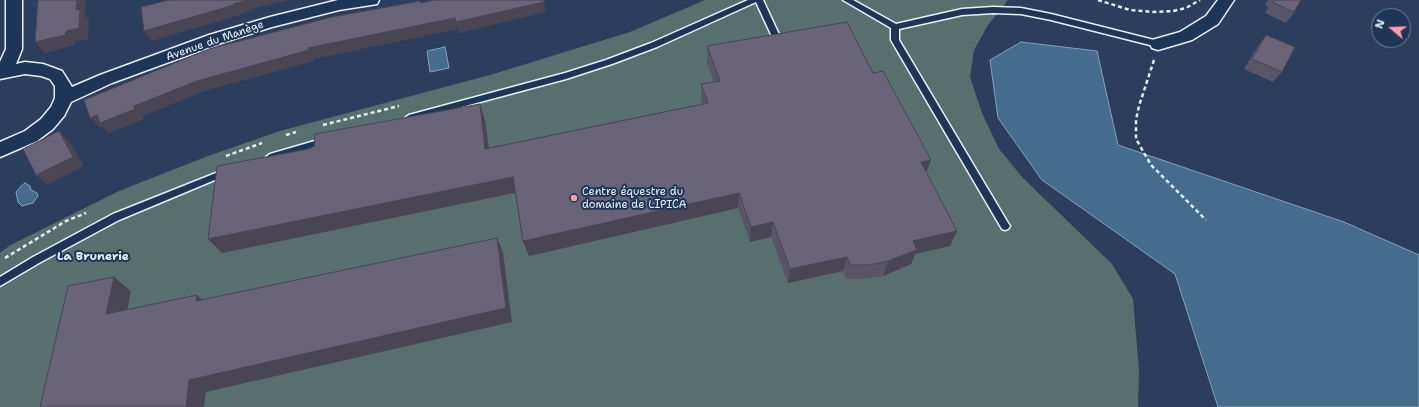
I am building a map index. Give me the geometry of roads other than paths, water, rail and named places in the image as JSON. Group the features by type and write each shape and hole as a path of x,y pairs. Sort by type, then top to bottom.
{"street":[{"path":"2,72 14,48 14,0"},
{"name":"Avenue du Manège","path":"64,98 106,79 215,39 270,22 324,9 371,0"},
{"path":"1158,44 1186,36 1212,20 1226,0"},
{"path":"0,150 31,136 47,124 58,111 64,98 63,85 56,76 43,70 25,68 2,72"}],"lane":[{"path":"402,120 566,76 609,62 654,45 755,0"},
{"path":"759,0 778,41"},
{"path":"847,0 895,27 962,12 1021,11 1158,44"},
{"path":"895,27 895,40 1005,226"},
{"path":"263,160 336,138"},
{"path":"0,282 36,260 116,217 234,168"}],"water":[{"path":"1021,42 1097,51 1118,145 1344,222 1419,255 1419,407 1218,407 1175,274 1042,180 998,118 990,60"},
{"path":"445,47 449,68 430,72 427,51"},
{"path":"25,183 30,186 31,190 37,193 38,196 33,203 22,206 18,202 16,192"}],"place":[{"name":"Centre équestre du domaine de LIPICA","path":"574,198"}],"district":[{"name":"La Brunerie","path":"93,257"}]}
